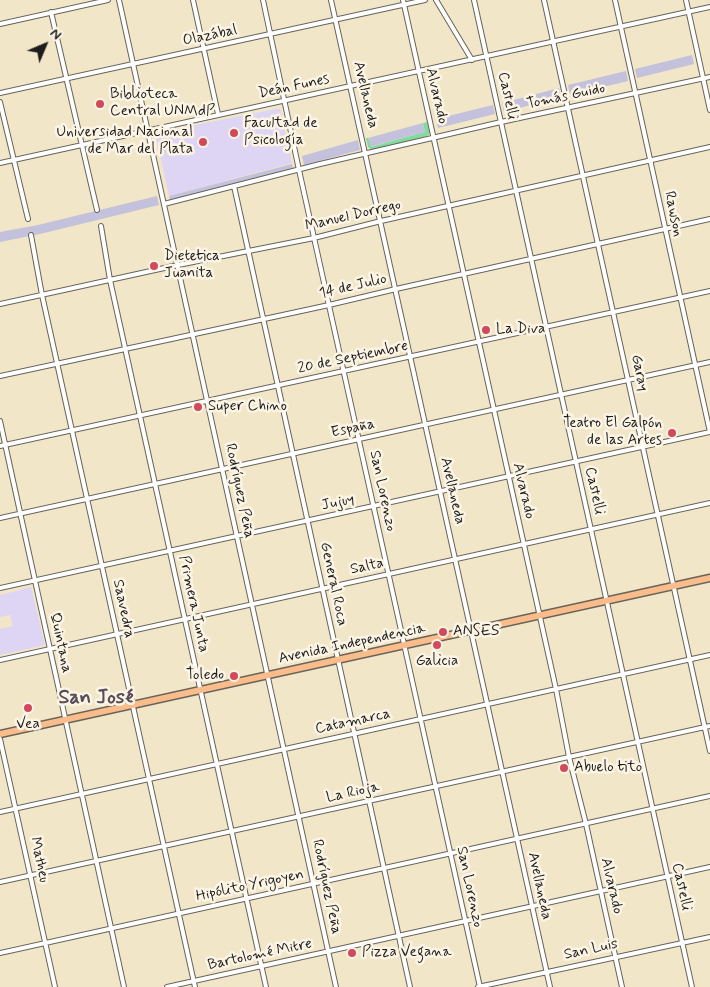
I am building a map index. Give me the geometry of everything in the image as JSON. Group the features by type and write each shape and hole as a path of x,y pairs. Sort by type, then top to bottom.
{"main road":[{"name":"Avenida Independencia","path":"0,734 472,632 710,578"}],"street":[{"path":"0,24 108,0"},
{"name":"Rodríguez Peña","path":"119,0 336,987"},
{"path":"193,0 218,114"},
{"name":"San Lorenzo","path":"263,0 479,987"},
{"name":"Avellaneda","path":"331,0 550,987"},
{"name":"Olazábal","path":"0,93 336,20 403,2 425,0"},
{"path":"436,0 472,60"},
{"name":"Castelli","path":"474,0 692,987"},
{"name":"Garay","path":"544,0 710,751"},
{"name":"Rawson","path":"615,0 710,432"},
{"path":"686,0 710,110"},
{"name":"Alvarado","path":"403,2 556,689 569,757 586,824 622,987"},
{"name":"Deán Funes","path":"0,163 710,7"},
{"path":"51,12 97,210"},
{"name":"Tomás Guido","path":"164,204 501,122 710,77"},
{"path":"0,102 28,219"},
{"name":"Manuel Dorrego","path":"0,304 178,264 314,238 381,221 710,147"},
{"name":"General Roca","path":"234,186 410,987"},
{"name":"14 de Julio","path":"0,376 710,220"},
{"name":"Primera Junta","path":"101,226 110,280 266,987"},
{"name":"Saavedra","path":"32,235 42,295 195,987"},
{"name":"20 de Septiembre","path":"0,446 710,291"},
{"name":"España","path":"0,518 710,362"},
{"name":"Quintana","path":"0,422 124,987"},
{"name":"Jujuy","path":"0,588 710,432"},
{"name":"Salta","path":"0,660 710,503"},
{"name":"Catamarca","path":"0,812 710,655"},
{"name":"La Rioja","path":"0,882 710,726"},
{"name":"Matheu","path":"0,739 55,987"},
{"name":"Hipólito Yrigoyen","path":"0,953 710,796"},
{"name":"Bartolomé Mitre","path":"166,987 710,867"},
{"name":"San Luis","path":"479,987 615,956 710,937"}],"shaded area":[{"path":"692,55 694,64 637,78 635,69"},
{"path":"626,71 628,81 570,95 568,85"},
{"path":"559,88 561,97 504,112 502,103"},
{"path":"493,105 495,114 438,128 436,119"},
{"path":"280,108 292,163 169,196 155,133"},
{"path":"423,123 425,132 370,147 368,138"},
{"path":"358,140 360,150 304,165 302,156"},
{"path":"292,164 293,168 170,200 169,196"},
{"path":"157,196 159,205 0,242 0,232 38,225"},
{"path":"31,587 45,645 0,655 0,629 13,626 10,615 0,617 0,595"}],"green space":[{"path":"427,122 430,133 427,136 372,150 368,147 366,138 368,138 371,147 425,132 423,123"}],"place":[{"name":"Biblioteca Central UNMdP","path":"100,104"},
{"name":"Facultad de Psicología","path":"234,133"},
{"name":"Universidad Nacional de Mar del Plata","path":"203,142"},
{"name":"Dietetica Juanita","path":"154,266"},
{"name":"La Diva","path":"486,330"},
{"name":"Super Chino","path":"198,407"},
{"name":"Teatro El Galpón de las Artes","path":"672,433"},
{"name":"ANSES","path":"443,632"},
{"name":"Galicia","path":"437,645"},
{"name":"Toledo","path":"234,676"},
{"name":"Vea","path":"28,708"},
{"name":"Abuelo tito","path":"564,768"},
{"name":"Pizza Vegana","path":"352,953"}],"district":[{"name":"San José","path":"96,699"}]}
